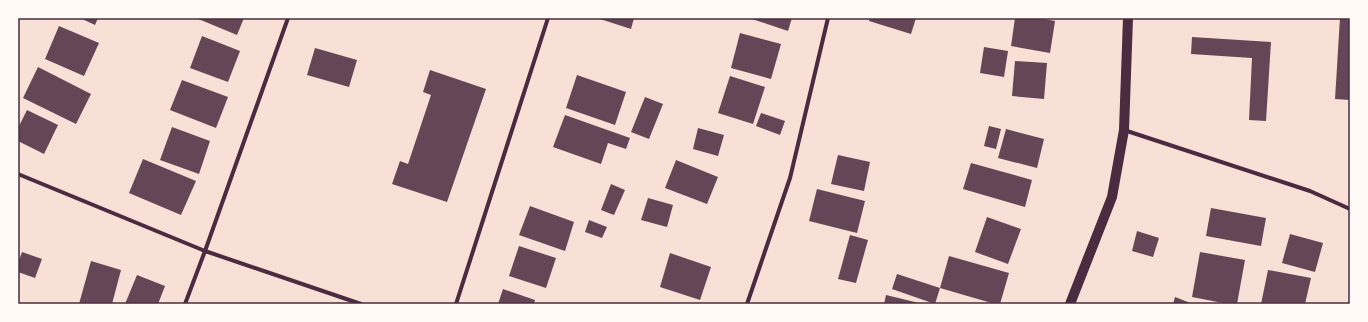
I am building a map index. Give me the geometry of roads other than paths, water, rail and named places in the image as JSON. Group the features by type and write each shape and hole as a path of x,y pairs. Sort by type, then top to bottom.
{"main road":[{"path":"1070,304 1112,197 1124,130 1128,18"}],"street":[{"path":"185,304 288,18"},
{"path":"456,304 548,18"},
{"path":"747,304 790,178 828,18"},
{"path":"1124,130 1310,191 1350,209"},
{"path":"18,174 205,251 361,304"}]}
